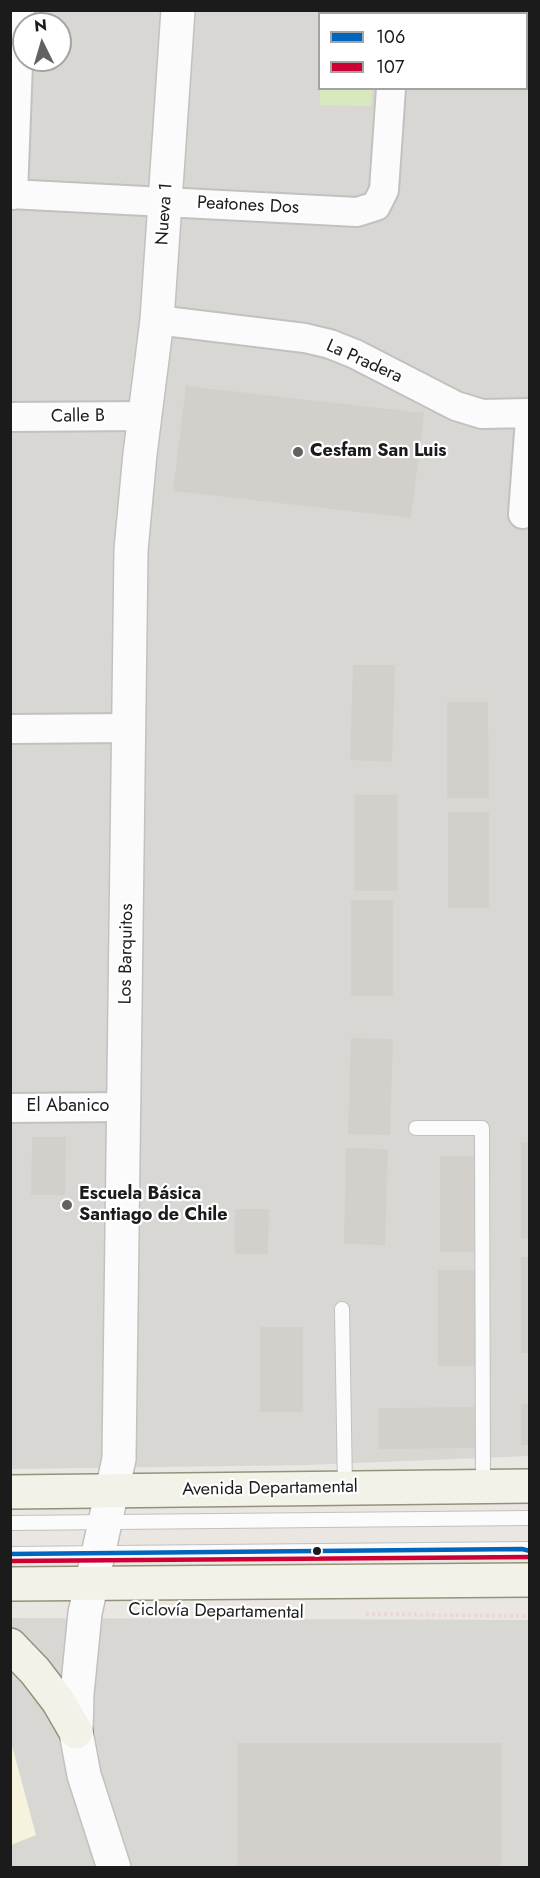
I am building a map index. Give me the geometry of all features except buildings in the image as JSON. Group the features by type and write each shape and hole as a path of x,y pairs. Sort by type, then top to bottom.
{"main road":[{"name":"Avenida Departamental","path":"10,1492 108,1507 345,1489 530,1486"},
{"path":"10,1584 95,1569 528,1557"},
{"path":"10,1645 35,1671 58,1701 76,1732"}],"street":[{"path":"12,194 20,10"},
{"name":"Nueva 1","path":"145,416 157,320 178,10"},
{"name":"Peatones Dos","path":"12,194 357,212 376,206 384,190 391,90"},
{"name":"La Pradera","path":"157,320 330,344 355,354 463,409 482,414 530,412"},
{"name":"Calle B","path":"10,417 145,416"},
{"name":"Los Barquitos","path":"114,1868 84,1774 76,1732 80,1646 119,1453 131,550 145,416"},
{"path":"523,514 530,419"},
{"path":"10,729 129,728"},
{"name":"El Abanico","path":"10,1108 125,1107"}],"lane":[{"path":"416,1128 482,1128 483,1487"},
{"path":"342,1310 345,1489"},
{"path":"10,1523 108,1507 530,1518"},
{"path":"10,1554 95,1569"}],"path":[{"path":"364,1614 530,1616"}],"shaded area":[{"path":"10,11 529,11 529,1456 307,1465 11,1469"},
{"path":"11,1618 529,1620 529,1867 11,1868"},
{"path":"11,1742 36,1835 10,1845"}],"green space":[{"path":"320,90 372,90 371,106 320,105"}],"transit line":[{"name":"106","path":"10,1554 522,1549 530,1551"},
{"name":"107","path":"10,1561 530,1557"}],"place":[{"name":"Cesfam San Luis","path":"298,452"},
{"name":"Escuela Básica Santiago de Chile","path":"67,1205"}]}
